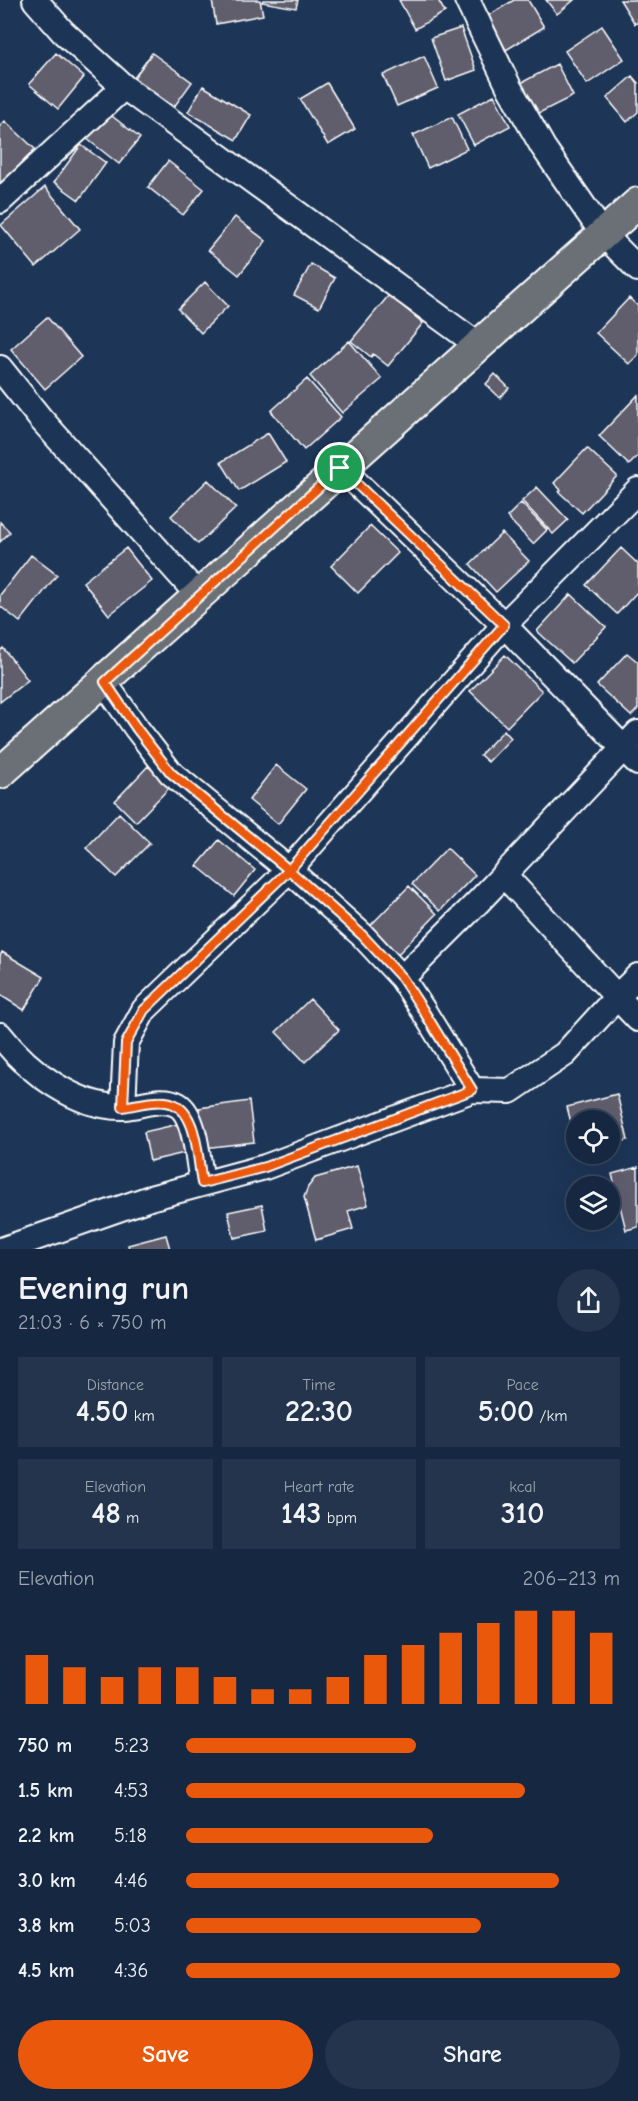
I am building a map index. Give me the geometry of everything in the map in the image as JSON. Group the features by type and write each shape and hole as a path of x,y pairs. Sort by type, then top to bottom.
{"main road":[{"path":"0,773 105,682 198,595 638,203"}],"street":[{"path":"34,0 63,32 124,87 478,345"},
{"path":"467,0 510,89 543,147 603,234 638,269"},
{"path":"0,201 124,87"},
{"path":"0,368 40,418 198,595"},
{"path":"340,468 633,748 402,978"},
{"path":"123,1107 126,1043 144,1010 289,870 504,625 638,490"},
{"path":"105,682 171,773 289,870 362,935 402,978 472,1090"},
{"path":"504,875 638,1019"},
{"path":"4,1249 150,1198 265,1167 472,1090 510,1092 565,1054 638,976"},
{"path":"0,1035 14,1052 55,1084 80,1098 123,1107 165,1101 179,1106 186,1113 192,1127 202,1183"}],"building":[{"path":"212,0 260,0 263,15 216,24"},
{"path":"263,0 298,0 296,8 262,2"},
{"path":"399,0 438,0 445,12 415,29"},
{"path":"514,0 528,0 544,27 506,50 486,17"},
{"path":"546,0 574,0 557,14"},
{"path":"620,0 638,0 638,22 635,24"},
{"path":"602,26 624,59 587,84 565,51"},
{"path":"461,28 476,70 446,81 431,38"},
{"path":"56,53 84,77 58,109 29,84"},
{"path":"152,53 192,82 171,111 131,82"},
{"path":"424,56 438,88 397,106 383,75"},
{"path":"557,64 573,96 533,116 517,85"},
{"path":"632,76 638,83 638,112 627,122 607,98"},
{"path":"327,83 355,129 328,145 300,99"},
{"path":"203,86 251,115 236,140 188,112"},
{"path":"494,95 510,126 474,145 458,114"},
{"path":"103,109 140,138 119,164 82,135"},
{"path":"452,117 467,149 428,168 413,135"},
{"path":"5,121 35,149 0,186 0,126"},
{"path":"81,145 106,163 79,200 54,182"},
{"path":"168,161 204,189 183,215 148,187"},
{"path":"45,187 80,229 36,267 1,225"},
{"path":"235,217 266,241 239,275 208,250"},
{"path":"311,264 335,278 319,308 294,295"},
{"path":"205,282 228,306 201,333 178,309"},
{"path":"389,295 423,323 388,366 373,354 371,357 351,341"},
{"path":"629,298 638,306 638,355 629,364 596,333"},
{"path":"47,317 81,357 45,389 11,349"},
{"path":"349,341 382,379 342,413 310,376"},
{"path":"495,374 509,388 500,398 486,384"},
{"path":"307,379 341,417 304,450 271,411"},
{"path":"638,395 638,456 629,465 599,436"},
{"path":"268,433 286,462 239,491 221,462"},
{"path":"587,448 617,476 582,513 559,492 561,490 554,483"},
{"path":"208,480 236,508 198,544 171,516"},
{"path":"537,487 568,520 553,534 522,501"},
{"path":"521,503 547,530 533,544 507,517"},
{"path":"0,522 10,532 0,542"},
{"path":"370,526 398,553 358,593 331,566"},
{"path":"502,533 529,561 496,592 470,564"},
{"path":"126,548 152,581 109,615 83,582"},
{"path":"621,548 638,564 638,591 617,614 586,585"},
{"path":"31,555 57,575 20,622 0,606 0,595"},
{"path":"571,594 606,627 572,663 537,631"},
{"path":"3,648 28,680 0,702 0,651"},
{"path":"627,653 638,662 638,709 631,716 597,685"},
{"path":"505,655 542,691 507,727 470,691"},
{"path":"504,730 511,738 488,762 480,755"},
{"path":"276,765 306,789 278,824 249,800"},
{"path":"148,766 170,787 136,822 115,801"},
{"path":"119,813 150,843 116,877 86,848"},
{"path":"219,840 255,870 234,896 197,866"},
{"path":"447,848 475,875 440,911 412,884"},
{"path":"409,886 437,914 397,955 369,927"},
{"path":"2,952 44,977 24,1010 0,995 0,956"},
{"path":"310,999 339,1030 305,1062 276,1032"},
{"path":"617,1094 628,1140 620,1142 620,1110 568,1110 567,1107"},
{"path":"249,1101 254,1142 204,1148 199,1108"},
{"path":"183,1123 189,1152 150,1161 144,1132"},
{"path":"357,1166 368,1205 348,1211 353,1229 316,1240 304,1197 308,1187 315,1178"},
{"path":"638,1167 638,1227 626,1230 620,1206 620,1176 612,1176 612,1174"},
{"path":"262,1205 267,1231 234,1238 228,1212"},
{"path":"166,1235 170,1249 129,1249 128,1245"}],"route":[{"path":"340,468 105,682 171,773 289,870 362,935 402,978 472,1090 265,1167 202,1183 192,1127 186,1113 179,1106 165,1101 123,1107 126,1043 144,1010 289,870 504,625 340,468"}]}
